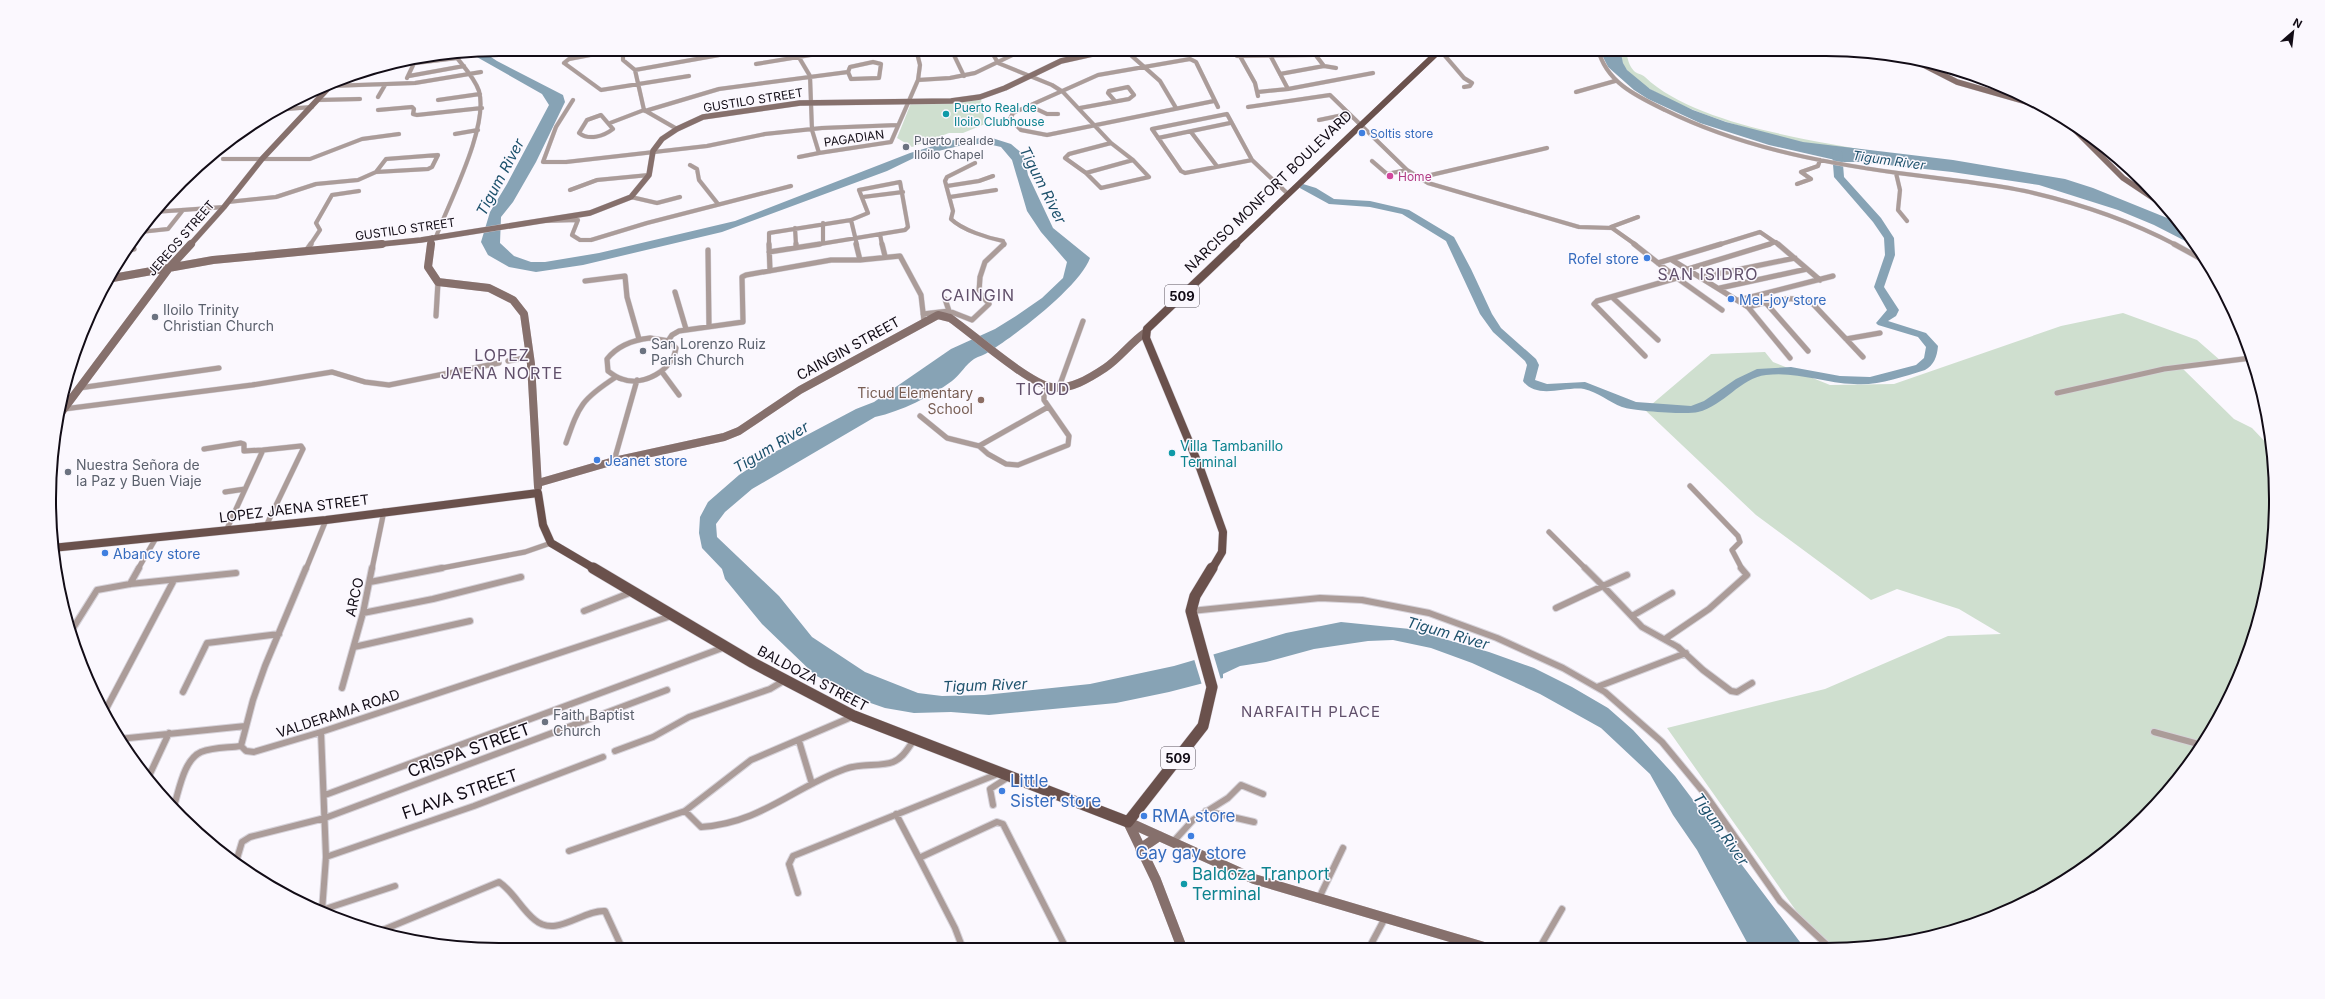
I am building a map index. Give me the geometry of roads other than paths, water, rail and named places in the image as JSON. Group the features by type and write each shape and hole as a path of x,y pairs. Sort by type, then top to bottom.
{"main road":[{"name":"NARCISO MONFORT BOULEVARD","path":"1146,332 1147,329 1360,124 1434,56"},
{"path":"1146,332 1146,338 1200,468 1222,532 1222,552 1195,596 1192,614"},
{"name":"LOPEZ JAENA STREET","path":"59,547 326,520 538,488"},
{"name":"BALDOZA STREET","path":"538,488 540,518 544,532 552,543 632,592 784,680 854,716 1128,822"},
{"name":"509","path":"1128,822 1203,726 1212,687 1192,614"}],"street":[{"path":"591,56 564,62 572,71 589,82 597,90 689,76"},
{"path":"623,56 623,60 635,70 640,84 640,101 644,111 677,129"},
{"path":"635,70 714,56"},
{"path":"756,64 806,56"},
{"name":"PAGADIAN","path":"810,76 812,130 819,153 887,144 891,142 907,101 912,96 918,80 920,65 918,56"},
{"path":"955,56 964,76"},
{"path":"994,56 998,63 1063,92 1080,108 1093,125 1111,144 1133,160 1149,177 1101,188 1086,173 1065,158 1065,156 1111,144"},
{"path":"918,80 964,76 998,63 1012,56"},
{"name":"GUSTILO STREET","path":"115,278 242,257 434,238 463,232 590,213 614,206 631,197 649,175 653,151 662,139 692,121 713,115 812,102 951,101 980,97 1074,56"},
{"path":"1131,56 1142,67 1162,81 1176,108"},
{"path":"1237,56 1258,94 1373,73"},
{"path":"1271,56 1288,89"},
{"path":"1315,56 1324,66"},
{"path":"1446,56 1464,78 1472,83 1470,86 1464,87"},
{"path":"1600,56 1603,65 1615,80 1649,102 1695,124 1776,150 1820,160 1896,173 1995,186 2069,202 2109,214 2153,232 2196,256"},
{"path":"800,57 810,76"},
{"path":"436,316 438,282 431,273 427,263 434,238 478,130 482,108 480,94 470,74 456,59"},
{"path":"1214,101 1047,135 1037,134 1014,126 1010,119 1013,113 1063,92 1098,75 1190,59 1196,62 1218,107"},
{"path":"873,62 881,64 879,78 875,80 854,80 851,79 848,72 850,67 873,62"},
{"path":"404,84 415,65"},
{"path":"408,76 464,66"},
{"path":"1280,74 1324,66 1336,68"},
{"path":"1930,69 1968,86 2015,99"},
{"path":"341,86 404,84 481,72"},
{"path":"610,123 644,111 719,89 848,72"},
{"path":"1576,92 1615,80"},
{"path":"378,97 385,85"},
{"path":"1080,108 1115,101 1134,97 1134,95 1128,87 1109,91 1108,93 1115,101"},
{"name":"JEREOS STREET","path":"67,405 169,268 226,204 262,159 325,92"},
{"path":"438,100 480,94"},
{"path":"1248,107 1327,95 1360,124 1407,170 1428,183 1555,221 1585,228 1611,227 1638,217"},
{"path":"318,100 360,99"},
{"path":"573,100 556,127 543,162 566,162 707,146 754,136 812,130 898,125"},
{"path":"1030,106 1047,114 1058,114"},
{"path":"290,109 312,107"},
{"path":"378,110 412,107 414,109 413,114 417,115 482,108"},
{"path":"1252,160 1216,165 1185,172 1181,170 1152,129 1226,114 1252,160 1288,194"},
{"path":"1319,120 1348,114"},
{"path":"594,115 600,115 610,123 613,129 604,135 587,137 579,133 584,120 594,115"},
{"path":"1158,138 1230,123"},
{"path":"455,134 478,130"},
{"path":"1191,132 1216,165"},
{"path":"223,159 310,159 356,141 399,134"},
{"path":"2087,142 2123,178 2147,194"},
{"path":"1418,178 1547,148"},
{"path":"799,157 819,153"},
{"path":"163,211 276,197 316,184 358,180 376,172 428,169 432,167 438,155 386,159 376,172"},
{"path":"1086,173 1133,160"},
{"path":"1797,184 1811,179 1801,172 1818,166 1820,160"},
{"path":"1372,161 1387,174 1407,170"},
{"path":"668,341 671,336 686,329 743,322 742,277 832,260 860,260 885,256 900,256 921,294 923,317 949,311 972,320 989,304 979,292 980,274 990,256 1003,247 1004,244 1003,241 992,239 988,235 980,232 966,232 959,228 951,218 953,211 945,180 947,177 975,163"},
{"path":"690,165 697,169 699,180 718,204"},
{"path":"1896,173 1901,194 1896,207 1898,212 1907,221"},
{"path":"570,190 583,184 608,178 649,175"},
{"path":"947,186 979,182 993,176"},
{"path":"769,252 900,231 908,227 903,192 900,182 902,177"},
{"path":"770,271 769,233 823,223 851,220 854,217 868,213 860,189 900,182"},
{"path":"540,220 546,223 578,220 572,235 580,240 591,240 647,222 791,186"},
{"path":"950,197 996,190"},
{"path":"306,251 320,230 316,223 332,195 359,191"},
{"path":"863,197 903,192"},
{"path":"631,197 658,203 680,197"},
{"path":"147,231 168,228 183,210"},
{"path":"851,220 860,260"},
{"path":"823,223 823,243"},
{"path":"1611,227 1677,278 1722,310"},
{"path":"795,228 796,247"},
{"path":"1658,263 1672,260 1760,232 1776,242 1820,280"},
{"path":"880,234 885,256"},
{"path":"1688,269 1776,242"},
{"path":"708,250 709,326"},
{"path":"1702,277 1795,258"},
{"path":"1672,260 1720,288 1748,307 1790,358"},
{"path":"1720,288 1807,269"},
{"path":"585,281 625,276 627,297 640,339"},
{"path":"1739,300 1833,276"},
{"path":"1645,356 1595,308 1594,302 1677,278"},
{"path":"438,282 489,288 516,302 524,314 530,357 538,488"},
{"path":"675,292 686,329"},
{"path":"1612,297 1658,340"},
{"path":"945,299 949,311"},
{"path":"1748,307 1793,299 1807,300 1813,304 1863,357"},
{"path":"1766,303 1808,351"},
{"name":"CAINGIN STREET","path":"538,488 614,462 724,437 739,431 800,390 923,317 944,315 967,329 1049,387"},
{"path":"1059,387 1082,321"},
{"path":"920,416 947,438 980,446 988,454 1006,464 1018,465 1068,445 1070,436 1044,400 1044,394 1049,387 1059,387 1085,380 1108,366 1146,332"},
{"path":"1846,339 1880,333"},
{"path":"655,338 668,341 674,346 677,353 672,365 662,372 637,380 616,377 608,371 607,359 620,347 640,339 655,338"},
{"path":"508,361 530,357"},
{"path":"2057,393 2164,369 2246,359"},
{"path":"66,409 252,385 332,372 365,382 389,385 499,363"},
{"path":"79,388 219,368"},
{"path":"662,372 679,396"},
{"path":"566,443 578,409 594,391 616,377"},
{"path":"614,462 637,380"},
{"path":"980,446 1048,407"},
{"path":"204,449 241,443 244,444 242,450 244,451 297,446 303,447 266,526"},
{"path":"226,531 263,450"},
{"path":"1665,639 1709,609 1747,575 1737,563 1732,550 1740,542 1738,536 1690,486"},
{"path":"225,492 245,489"},
{"name":"ARCO","path":"342,688 363,613 384,511"},
{"path":"176,802 188,767 197,755 213,750 241,746 258,686 326,520"},
{"path":"1549,532 1642,627 1665,639 1686,653 1703,670 1731,691 1737,692 1752,683"},
{"path":"130,584 156,538"},
{"path":"370,582 525,552 552,543"},
{"path":"75,626 97,590 130,584 236,573"},
{"path":"1556,608 1627,575"},
{"path":"363,613 433,599 521,577"},
{"path":"107,706 174,580"},
{"path":"584,611 632,592"},
{"path":"1632,616 1672,593"},
{"path":"1192,614 1320,598 1362,600 1429,613 1498,638 1563,668 1605,692 1662,742 1705,794 1780,901 1825,943"},
{"name":"VALDERAMA ROAD","path":"241,746 246,751 254,752 321,732 672,615"},
{"path":"354,647 470,621"},
{"path":"183,692 208,644 279,634"},
{"path":"325,795 727,647"},
{"path":"1597,687 1686,653"},
{"path":"615,751 652,737 689,717 770,689 784,680"},
{"name":"CRISPA STREET","path":"238,857 244,840 326,818 667,690"},
{"path":"569,851 685,811 751,760 799,741 854,716"},
{"path":"126,738 246,726"},
{"path":"321,732 326,818 326,856 322,906"},
{"path":"2154,732 2196,743"},
{"path":"151,772 169,733"},
{"path":"685,811 701,826 733,823 760,814 812,784 850,768 869,764 894,762 902,757 914,740"},
{"path":"799,741 812,784"},
{"name":"FLAVA STREET","path":"326,856 474,806 603,757"},
{"path":"993,805 990,789 1006,774"},
{"path":"798,893 789,864 793,856 896,814 1006,774"},
{"path":"1173,842 1193,820 1228,798 1241,785 1262,794"},
{"path":"1206,811 1254,822"},
{"path":"896,814 955,928 961,943"},
{"path":"919,858 997,822 1001,822 1036,885 1064,943"},
{"path":"1128,822 1238,874 1470,943"},
{"path":"1128,822 1156,880 1180,943"},
{"path":"1140,849 1159,836"},
{"path":"1319,898 1343,848"},
{"path":"387,928 498,882 539,923 548,926 562,924 596,910 605,911 620,943"},
{"path":"328,908 395,886"},
{"path":"1542,943 1562,909"},
{"path":"1372,943 1386,918"}],"water":[{"path":"490,56 563,95 565,102 536,162 513,202 501,217 500,243 514,256 531,262 545,262 599,253 735,221 910,153 957,139 992,138 1011,144 1024,155 1028,175 1053,228 1090,258 1084,269 1061,296 1015,334 988,352 971,361 952,381 915,403 875,417 752,489 725,512 716,524 717,537 779,596 812,637 865,672 918,693 942,696 984,695 1090,684 1174,666 1286,633 1341,622 1410,629 1489,652 1534,668 1572,687 1608,708 1633,730 1675,776 1801,943 1747,943 1697,850 1673,815 1650,774 1601,728 1540,694 1472,663 1431,648 1393,640 1368,641 1314,649 1266,662 1240,666 1223,674 1223,678 1169,692 1116,703 989,715 951,712 914,713 885,708 859,699 815,675 762,624 725,579 722,569 702,548 699,533 700,517 708,502 739,475 771,454 856,409 874,402 951,349 995,329 1016,316 1042,298 1063,278 1067,262 1041,232 1027,211 1012,160 1001,147 988,144 967,144 918,156 887,171 722,232 583,265 536,272 509,267 488,255 481,242 490,212 507,184 549,105 542,94 476,57"},
{"name":"Tigum River","path":"1602,56 1622,56 1627,70 1650,89 1693,110 1726,122 1803,142 1953,160 2065,179 2093,188 2168,218 2185,241 2154,225 2118,210 2039,185 1952,172 1861,162 1844,162 1769,145 1700,123 1648,99 1634,90 1608,67"},
{"path":"1930,69 1940,71 1960,77"}],"waterway":[{"path":"1303,187 1313,190 1332,202 1370,204 1405,212 1450,239 1466,269 1486,314 1497,330 1530,359 1533,365 1529,381 1535,385 1547,388 1571,385 1585,386 1591,387 1626,404 1645,407 1669,407 1691,410 1709,404 1748,376 1766,371 1791,371 1852,381 1870,381 1921,367 1928,362 1932,353 1932,346 1922,335 1882,323 1883,320 1892,314 1893,310 1879,287 1890,255 1891,246 1889,238 1877,220 1844,185 1839,177 1837,168 1837,152"}],"place":[{"name":"Puerto Real de Iloilo Clubhouse","path":"946,114"},
{"name":"Soltis store","path":"1362,133"},
{"name":"Puerto real de Iloilo Chapel","path":"906,147"},
{"name":"Home","path":"1390,176"},
{"name":"Rofel store","path":"1647,258"},
{"name":"Mel-joy store","path":"1731,299"},
{"name":"Iloilo Trinity Christian Church","path":"155,317"},
{"name":"San Lorenzo Ruiz Parish Church","path":"643,351"},
{"name":"Ticud Elementary School","path":"981,400"},
{"name":"Villa Tambanillo Terminal","path":"1172,453"},
{"name":"Jeanet store","path":"597,460"},
{"name":"Nuestra Señora de la Paz y Buen Viaje","path":"68,472"},
{"name":"Abancy store","path":"105,553"},
{"name":"Faith Baptist Church","path":"545,722"},
{"name":"Little Sister store","path":"1002,791"},
{"name":"RMA store","path":"1144,816"},
{"name":"Gay gay store","path":"1191,836"},
{"name":"Baldoza Tranport Terminal","path":"1184,884"}],"district":[{"name":"SAN ISIDRO","path":"1708,274"},
{"name":"CAINGIN","path":"978,295"},
{"name":"LOPEZ JAENA NORTE","path":"502,364"},
{"name":"TICUD","path":"1043,389"},
{"name":"NARFAITH PLACE","path":"1311,711"}]}
